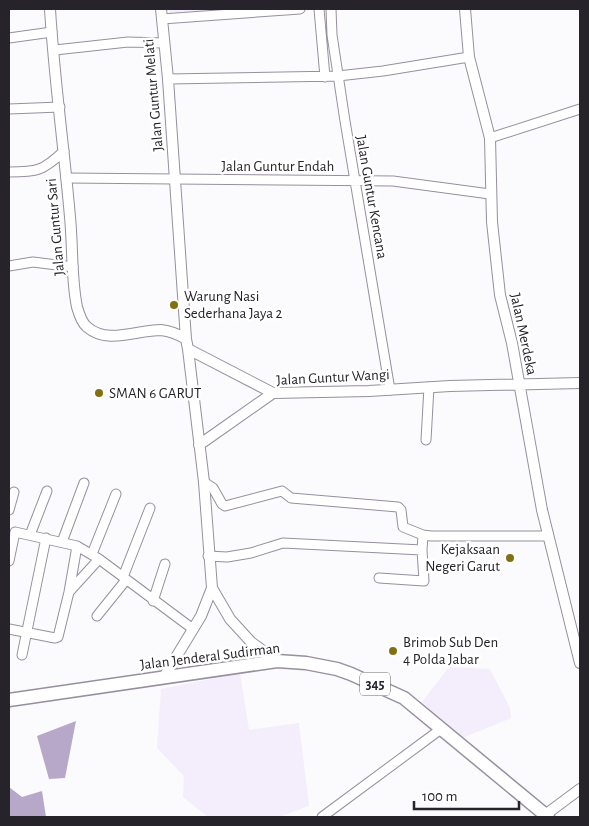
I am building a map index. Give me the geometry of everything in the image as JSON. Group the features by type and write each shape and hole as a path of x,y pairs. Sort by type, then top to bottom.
{"main road":[{"name":"Jalan Jenderal Sudirman","path":"9,700 277,661 306,663 351,674 404,698 546,816"}],"street":[{"name":"Jalan Guntur Sari","path":"50,9 73,267 77,308 80,317 86,326 97,334 110,336 162,330 175,333 187,344 273,394"},
{"path":"162,14 300,9"},
{"path":"319,9 325,76"},
{"name":"Jalan Guntur Kencana","path":"331,9 332,34 338,76 390,390"},
{"name":"Jalan Merdeka","path":"465,9 469,57 490,138 490,194 495,260 500,294 512,343 548,536 580,663"},
{"name":"Jalan Guntur Melati","path":"162,14 187,344 199,445"},
{"path":"9,38 52,32"},
{"path":"55,50 128,42 164,43"},
{"path":"168,79 338,76 383,71 469,57"},
{"path":"9,109 60,107"},
{"path":"490,138 580,109"},
{"path":"9,172 43,169 64,151"},
{"name":"Jalan Guntur Endah","path":"66,178 355,180 402,182 490,194"},
{"path":"9,266 33,262 73,267"},
{"name":"Jalan Guntur Wangi","path":"199,445 273,394 580,383"},
{"path":"426,440 429,387"},
{"path":"164,676 208,603 212,588 208,556 204,482 199,445"},
{"path":"204,482 213,488 225,506 282,491 291,498 398,507 401,510 403,527 423,535 548,536"},
{"path":"62,542 84,483"},
{"path":"30,535 47,491"},
{"path":"9,510 14,492"},
{"path":"69,592 96,557 116,494"},
{"path":"98,616 125,579 150,508"},
{"path":"9,561 12,532 77,546 96,557 193,629"},
{"path":"379,578 424,581 423,535"},
{"path":"22,655 46,538"},
{"path":"208,556 227,557 250,553 283,543 422,550"},
{"path":"9,629 58,637 69,592 77,546"},
{"path":"154,601 165,564"},
{"path":"212,588 230,619 251,642 277,661"},
{"path":"322,817 441,729"},
{"path":"546,816 580,789"}],"shaded area":[{"path":"169,9 260,9 170,18"},
{"path":"449,667 490,669 510,708 511,718 460,739 422,702"},
{"path":"240,673 249,730 299,723 309,806 279,817 208,817 183,797 184,776 157,748 161,689"},
{"path":"76,721 65,778 49,779 37,736"},
{"path":"9,787 22,797 42,791 46,817 9,817"}],"place":[{"name":"Warung Nasi Sederhana Jaya 2","path":"174,305"},
{"name":"SMAN 6 GARUT","path":"99,393"},
{"name":"Kejaksaan Negeri Garut","path":"510,558"},
{"name":"Brimob Sub Den 4 Polda Jabar","path":"393,651"}]}
